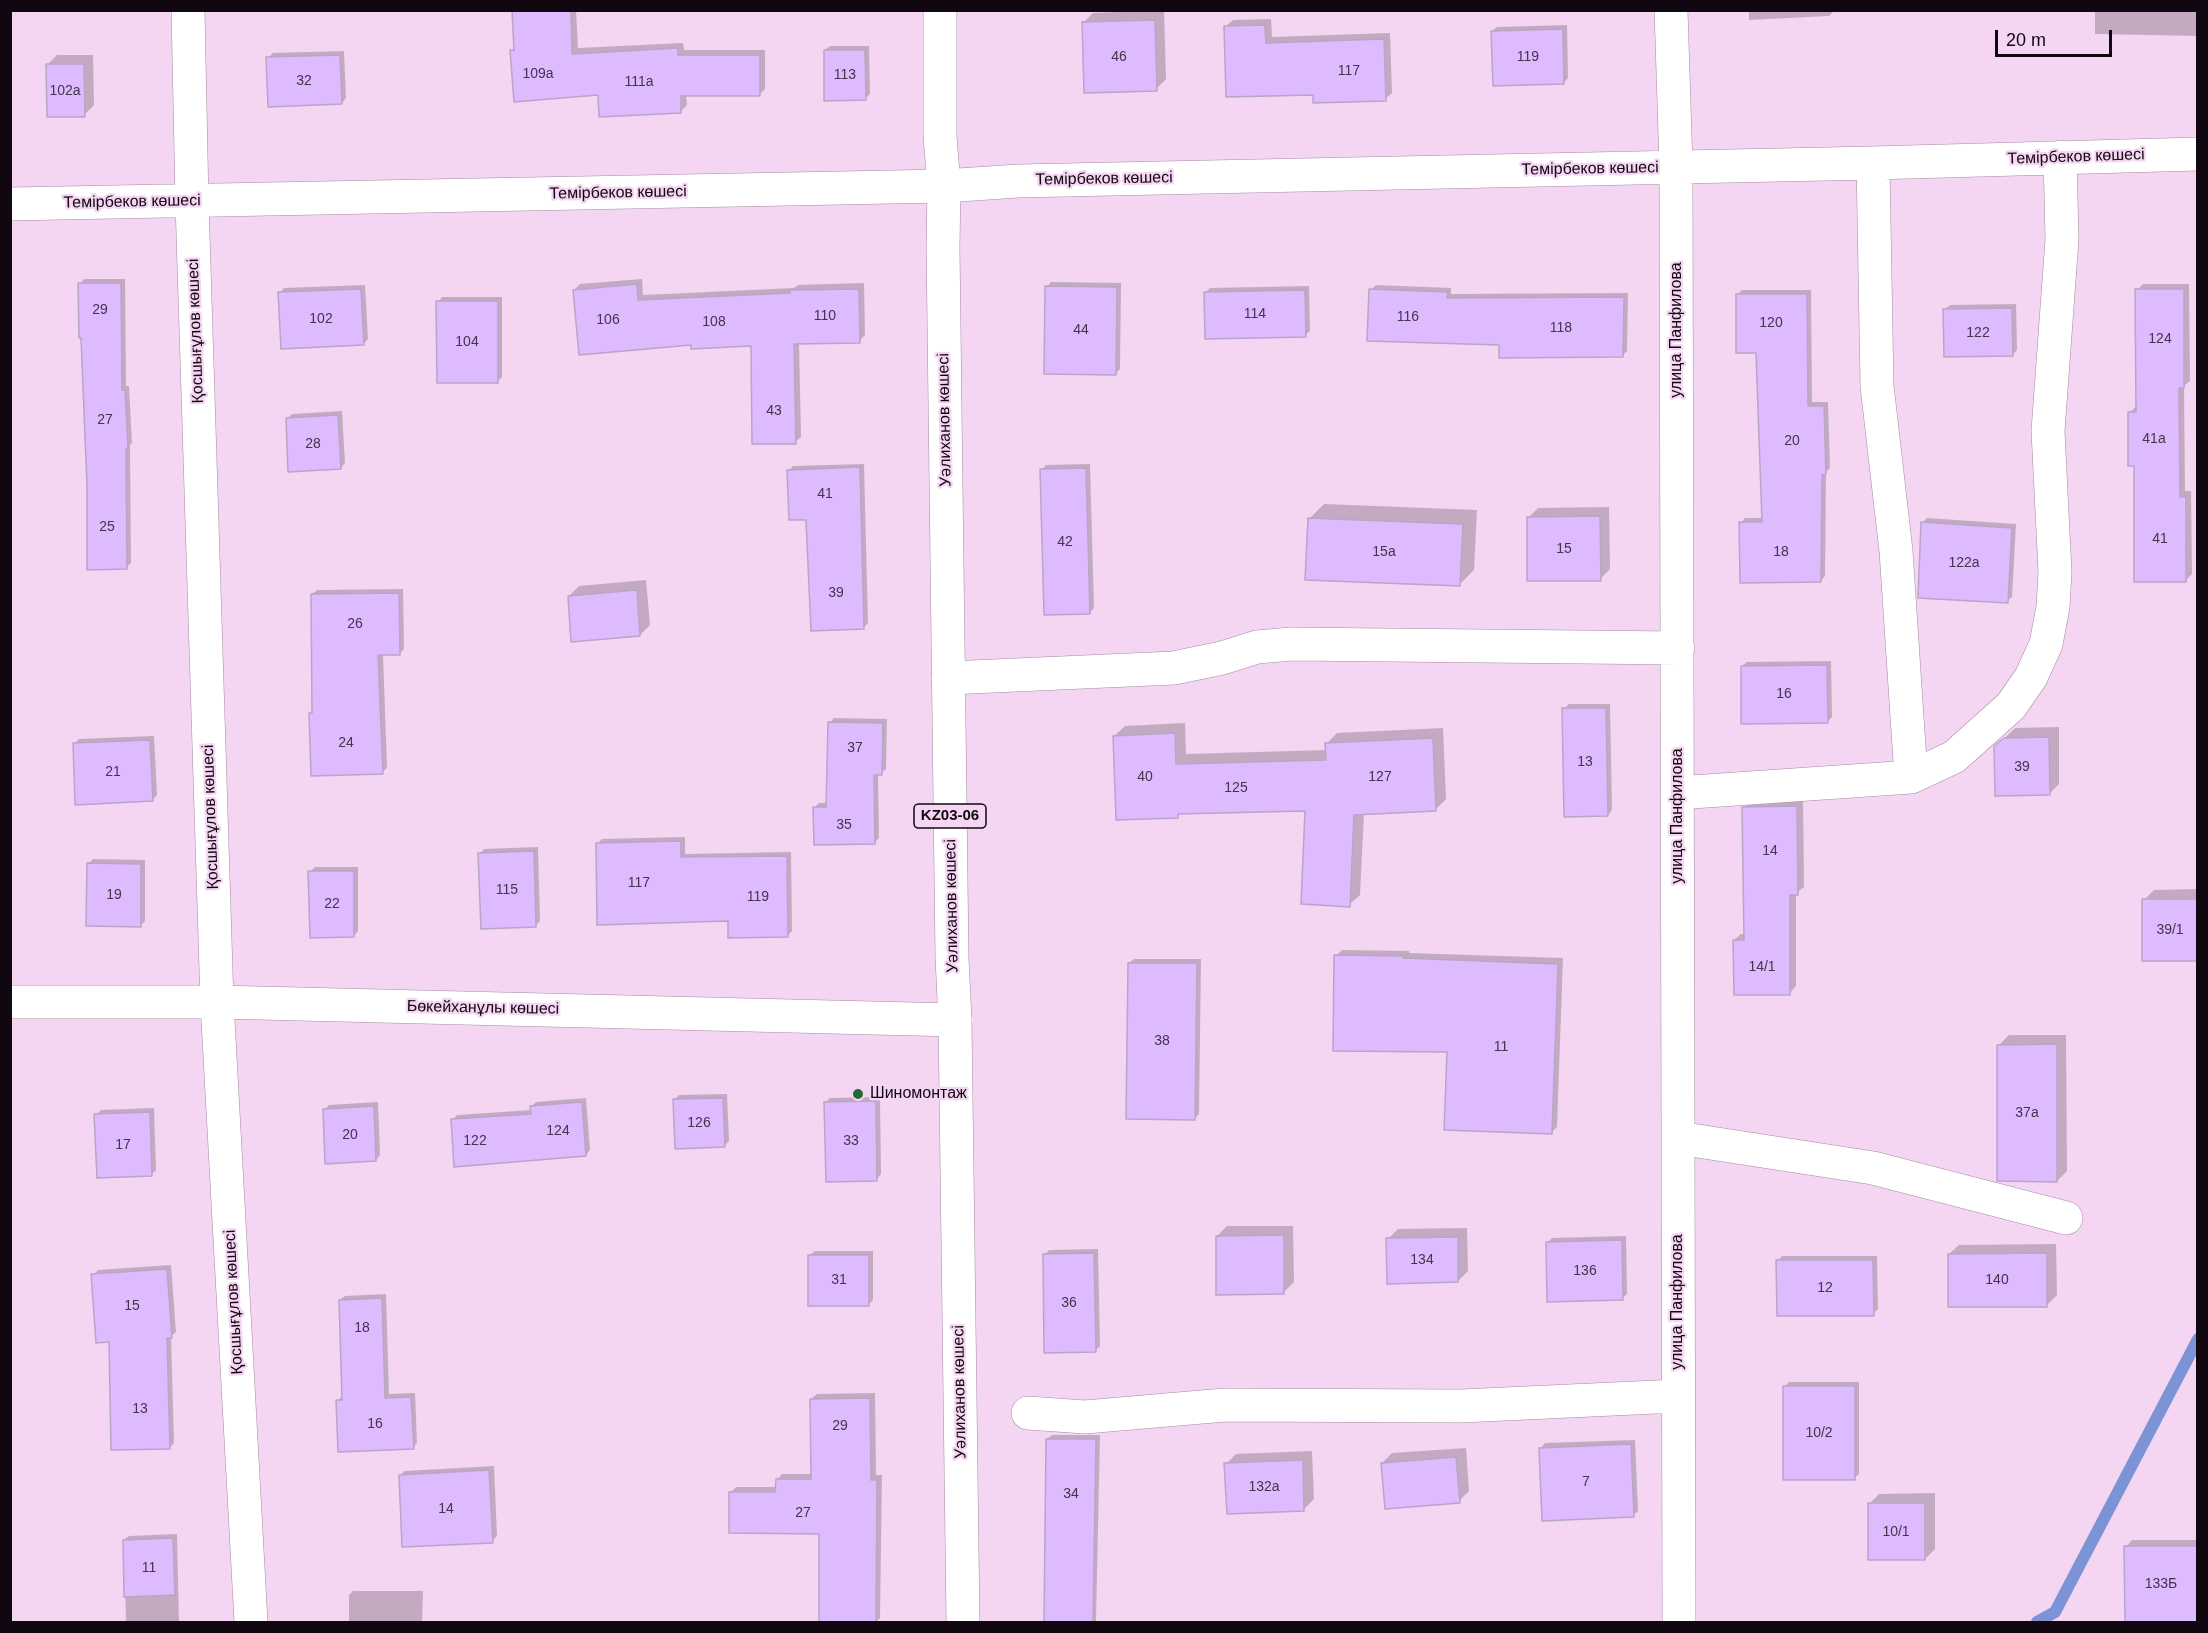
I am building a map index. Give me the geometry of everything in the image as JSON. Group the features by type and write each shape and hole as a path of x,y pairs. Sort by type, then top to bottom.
{"street":[{"name":"Қосшығұлов көшесі","path":"188,10 217,1002 251,1623"},
{"name":"Уәлиханов көшесі","path":"940,10 963,1623"},
{"name":"улица Панфилова","path":"1671,10 1676,167 1679,1623"},
{"name":"Темірбеков көшесі","path":"10,204 944,186 1018,181 2198,154"},
{"path":"1677,792 1911,777 1954,757 2011,706 2031,677 2046,644 2053,607 2055,572 2048,431 2062,239 2060,157"},
{"path":"1873,163 1878,386 1896,551 1911,777"},
{"path":"948,678 1174,668 1222,658 1257,647 1291,645 1677,648"},
{"name":"Бөкейханұлы көшесі","path":"10,1002 217,1002 955,1020"},
{"path":"1678,1138 1873,1168 2066,1218"},
{"path":"1028,1413 1085,1417 1225,1405 1461,1406 1678,1396"}],"building":[{"path":"512,10 571,10 572,54 678,48 678,55 760,55 760,96 681,96 681,113 599,117 598,95 514,102 510,50 514,50"},
{"path":"1155,20 1157,91 1084,93 1082,22"},
{"path":"1265,25 1266,43 1384,39 1386,101 1313,103 1313,95 1226,97 1224,26"},
{"path":"1563,29 1564,84 1493,86 1491,31"},
{"path":"824,50 865,50 866,100 824,101"},
{"path":"340,55 342,104 268,107 266,57"},
{"path":"46,64 84,64 85,117 47,117"},
{"path":"78,283 121,283 122,390 125,390 128,449 126,449 127,569 87,570 87,485"},
{"path":"637,284 638,300 790,293 790,290 859,289 860,343 794,344 796,444 752,444 751,346 691,349 691,345 579,355 573,290"},
{"path":"1045,286 1117,287 1116,375 1044,374"},
{"path":"361,289 364,345 281,349 278,292"},
{"path":"1369,289 1448,292 1447,298 1624,297 1623,357 1499,358 1499,345 1367,341"},
{"path":"2135,289 2184,289 2184,388 2179,388 2180,497 2186,497 2186,582 2134,582 2134,466 2128,466 2128,412 2136,412"},
{"path":"1305,290 1306,337 1205,339 1204,292"},
{"path":"1736,294 1807,294 1808,406 1824,406 1826,474 1822,475 1821,582 1740,583 1739,522 1762,522 1756,353 1736,353"},
{"path":"436,301 498,301 498,383 437,383"},
{"path":"2012,308 2013,356 1944,357 1943,309"},
{"path":"338,415 341,469 288,472 286,418"},
{"path":"860,467 864,629 811,631 806,520 789,520 787,470"},
{"path":"1086,468 1090,614 1044,615 1040,469"},
{"path":"1600,516 1601,581 1527,581 1527,517"},
{"path":"1308,518 1463,524 1460,586 1305,580"},
{"path":"1921,522 2012,528 2008,603 1918,598"},
{"path":"637,590 640,636 571,642 568,596"},
{"path":"399,593 400,655 378,655 383,774 311,776 309,713 312,713 311,594"},
{"path":"1827,665 1828,723 1741,724 1741,666"},
{"path":"1562,708 1606,708 1608,816 1564,817"},
{"path":"828,722 883,723 882,775 874,775 875,844 814,845 813,807 826,807"},
{"path":"1175,733 1176,764 1326,760 1325,743 1433,738 1436,811 1354,815 1350,907 1301,904 1305,811 1178,814 1178,818 1116,820 1113,736"},
{"path":"2049,737 2050,795 1995,796 1994,746 2004,738"},
{"path":"150,740 153,801 75,805 73,743"},
{"path":"1797,806 1798,895 1790,895 1790,995 1734,995 1733,940 1744,940 1742,807"},
{"path":"681,841 681,857 787,856 788,937 728,938 728,921 597,925 596,843"},
{"path":"534,851 536,927 481,929 478,853"},
{"path":"87,863 141,864 141,927 86,926"},
{"path":"308,871 354,871 354,937 310,938"},
{"path":"2142,899 2198,899 2198,961 2142,961"},
{"path":"1334,955 1558,964 1552,1134 1444,1130 1447,1052 1333,1051"},
{"path":"1128,963 1197,963 1195,1120 1126,1119"},
{"path":"2057,1044 2057,1182 1997,1181 1997,1045"},
{"path":"723,1098 725,1147 675,1149 673,1099"},
{"path":"876,1101 877,1181 826,1182 824,1102"},
{"path":"582,1102 586,1156 454,1167 451,1119 531,1114 530,1106"},
{"path":"374,1106 376,1161 325,1164 323,1109"},
{"path":"150,1112 152,1176 97,1178 94,1114"},
{"path":"1284,1235 1284,1294 1216,1295 1216,1236"},
{"path":"1458,1237 1458,1282 1387,1284 1386,1238"},
{"path":"1622,1240 1623,1300 1547,1302 1546,1242"},
{"path":"1094,1253 1096,1352 1044,1353 1043,1254"},
{"path":"2047,1253 2047,1307 1948,1307 1948,1254"},
{"path":"808,1255 869,1255 869,1306 808,1306"},
{"path":"1776,1260 1873,1260 1874,1316 1777,1316"},
{"path":"167,1269 172,1338 167,1338 170,1449 111,1450 109,1342 96,1343 91,1274"},
{"path":"382,1298 385,1398 411,1397 414,1449 338,1452 336,1400 342,1400 339,1300"},
{"path":"1783,1386 1855,1386 1855,1480 1783,1480"},
{"path":"870,1398 871,1480 877,1480 876,1623 819,1623 819,1534 729,1533 729,1492 775,1492 776,1479 811,1479 810,1399"},
{"path":"1046,1439 1096,1439 1093,1623 1044,1623"},
{"path":"1631,1444 1634,1517 1542,1521 1539,1448"},
{"path":"1456,1457 1460,1503 1385,1509 1381,1463"},
{"path":"1303,1460 1304,1511 1227,1514 1224,1463"},
{"path":"489,1470 493,1543 402,1547 399,1475"},
{"path":"1868,1503 1925,1503 1925,1560 1868,1560"},
{"path":"173,1538 175,1595 124,1597 123,1540"},
{"path":"2124,1546 2198,1546 2198,1623 2125,1623"}],"waterway":[{"path":"2037,1622 2055,1612 2198,1339"}],"place":[{"name":"Шиномонтаж","path":"858,1094"}]}
